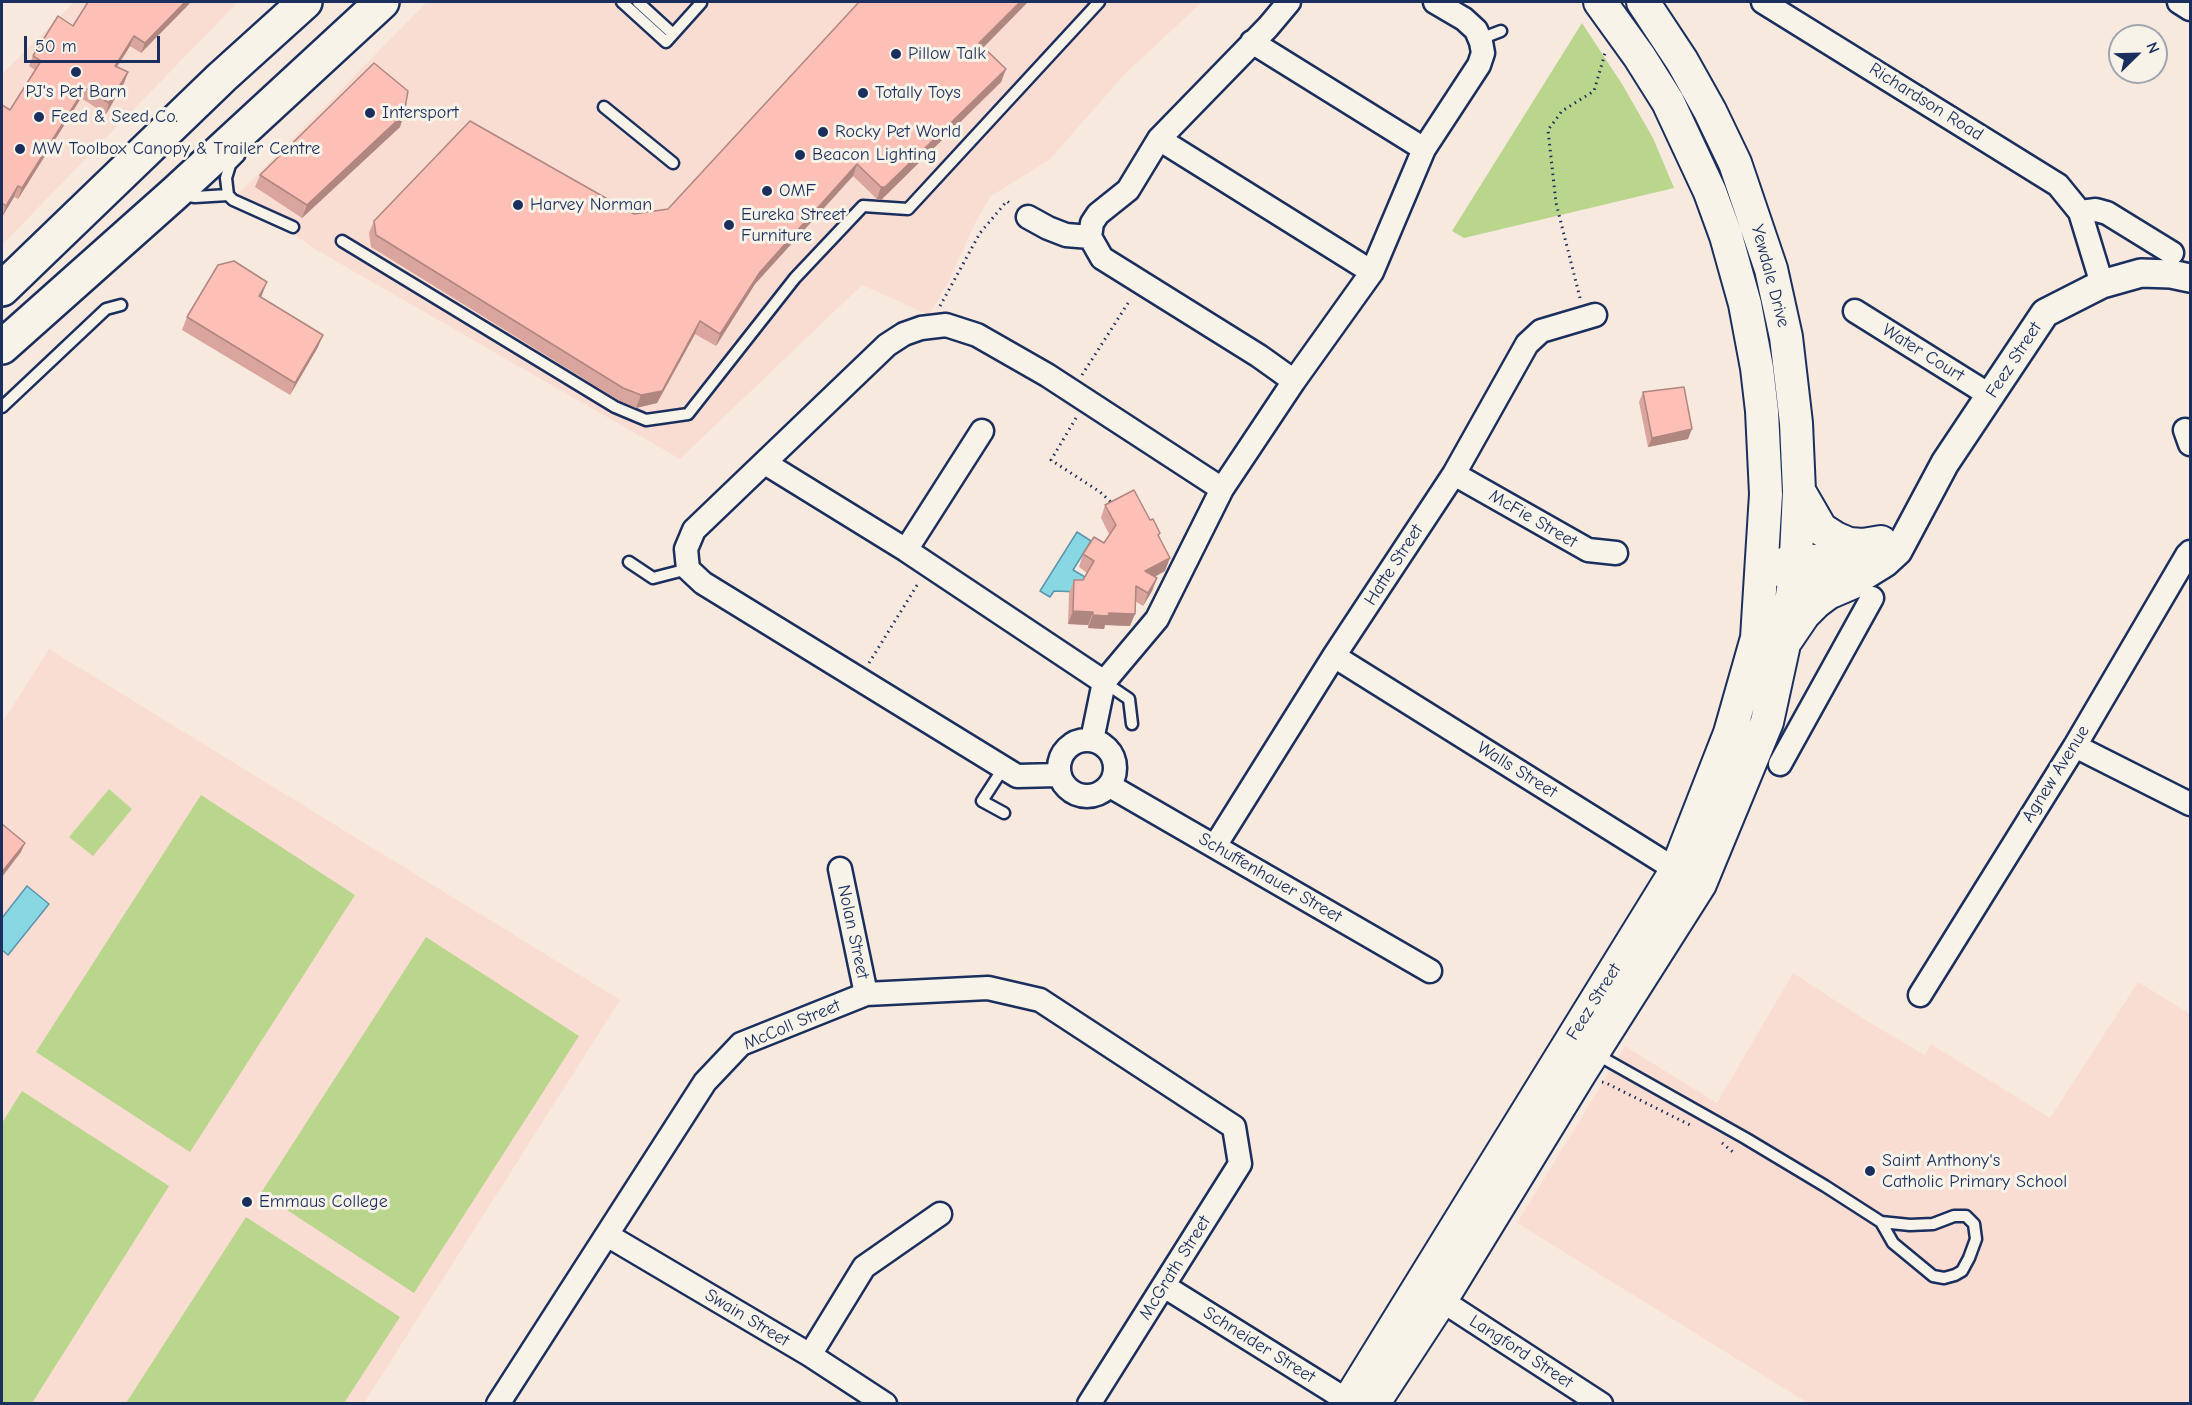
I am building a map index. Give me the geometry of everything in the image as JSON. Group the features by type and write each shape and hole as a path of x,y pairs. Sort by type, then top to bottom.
{"highway":[{"path":"2,289 213,85 305,2"},
{"path":"2,347 346,43 382,2"}],"main road":[{"name":"Yewdale Drive","path":"1600,2 1639,56 1668,102 1710,192 1726,236 1745,304 1757,368 1762,411 1766,494 1761,567"},
{"name":"Yewdale Drive","path":"1644,2 1676,51 1710,111 1735,163 1771,269 1786,337 1796,423 1799,491 1795,567"},
{"path":"1799,491 1821,529 1835,538 1849,544 1863,545 1881,542"},
{"name":"Feez Street","path":"1688,878 1757,638 1761,567"},
{"name":"Feez Street","path":"1355,1403 1441,1300 1688,878 1765,725 1784,644 1795,567"},
{"path":"1784,644 1804,614 1828,593 1864,589"},
{"name":"Feez Street","path":"1355,1403 1586,1052"}],"street":[{"path":"1289,2 1268,27 1159,139 1128,190 1098,214 1092,224 1090,237 1102,258 1259,356 1294,381"},
{"path":"1092,740 1104,682 1157,619 1222,489 1371,272 1424,148 1479,65 1490,35 1476,30 1464,19 1435,2"},
{"name":"Richardson Road","path":"1763,2 2058,184 2080,212 2102,284"},
{"path":"2179,2 2190,9"},
{"path":"1252,42 1424,148"},
{"path":"1159,139 1371,272"},
{"path":"2080,212 2096,210 2107,213 2172,253"},
{"path":"1028,217 1066,235 1090,237"},
{"name":"Feez Street","path":"1795,567 1825,582 1864,589 1898,551 1945,463 2045,314 2102,284 2141,273 2171,274 2190,278"},
{"name":"Water Court","path":"1855,311 1991,396"},
{"name":"Hatte Street","path":"1215,846 1334,656 1454,474 1527,344 1541,331 1590,316"},
{"path":"1059,775 1017,776 703,583 688,569 686,549 694,530 887,345 921,327 946,325 977,335 1079,396 1222,489"},
{"path":"906,550 982,431"},
{"path":"765,463 906,550 1104,682"},
{"name":"McFie Street","path":"1454,474 1588,550 1616,553"},
{"name":"Feez Street","path":"1761,567 1795,567 1839,560 1866,551 1881,542 1920,507"},
{"name":"Agnew Avenue","path":"1920,995 2075,746 2190,552"},
{"path":"1780,764 1795,737 1864,589"},
{"name":"Walls Street","path":"1334,656 1688,878"},
{"path":"1765,725 1795,737"},
{"path":"1082,740 1092,740 1101,744 1113,758 1114,777 1110,786 1094,796 1085,797 1068,790 1059,775 1058,766 1065,749 1082,740"},
{"path":"2075,746 2190,804"},
{"name":"Schuffenhauer Street","path":"1110,786 1430,971"},
{"name":"Nolan Street","path":"840,869 866,994"},
{"name":"McColl Street","path":"498,1404 705,1082 741,1044 866,994 988,988 1040,1000 1234,1127"},
{"name":"McGrath Street","path":"1089,1404 1240,1164 1234,1127"},
{"path":"810,1355 864,1267 940,1214"},
{"name":"Swain Street","path":"607,1235 810,1355 885,1404"},
{"name":"Schneider Street","path":"1164,1286 1355,1403"},
{"name":"Langford Street","path":"1441,1300 1602,1404"}],"lane":[{"path":"622,2 670,38"},
{"path":"638,2 670,38"},
{"path":"342,241 615,407 646,420 688,414 795,278 863,206 908,209 1099,2"},
{"path":"670,38 702,3"},
{"path":"604,107 673,163"},
{"path":"244,150 230,165 226,178 228,195 233,200 293,226"},
{"path":"175,193 195,197 228,195"},
{"path":"2,407 106,309 121,305"},
{"path":"629,562 653,578 688,569"},
{"path":"1104,682 1129,699 1132,724"},
{"path":"1004,767 982,801 1004,813"},
{"path":"1586,1052 1745,1138 1881,1222 1910,1225 1933,1224 1954,1216 1966,1216 1974,1224 1976,1239 1962,1271 1944,1278 1933,1276 1893,1243 1881,1222"}],"path":[{"path":"1590,316 1556,203 1548,130 1562,111 1594,91 1607,45"},
{"path":"934,326 935,316 980,233 1007,201 1028,217"},
{"path":"1118,508 1100,492 1051,460 1079,396 1141,283"},
{"path":"859,679 930,566"},
{"path":"1586,1052 1606,1083 1695,1128"},
{"path":"1715,1138 1733,1152"}],"shaded area":[{"path":"74,2 238,2 2,245 2,74"},
{"path":"427,2 1202,2 1126,73 1049,160 991,196 975,223 950,279 929,315 862,285 680,459 313,248 238,194"},
{"name":"Emmaus College","path":"49,649 620,1000 364,1403 2,1403 2,723"},
{"name":"Saint Anthony's Catholic Primary School","path":"1793,973 1925,1055 1931,1044 2050,1118 2138,982 2190,1014 2190,1403 1808,1403 1517,1223 1625,1046 1717,1103"}],"green space":[{"path":"1582,23 1622,84 1653,138 1674,188 1464,238 1452,231"},
{"path":"109,789 132,809 93,856 69,837"},
{"path":"201,795 355,895 190,1152 36,1052"},
{"path":"426,937 579,1036 414,1293 261,1193"},
{"path":"22,1091 169,1186 32,1403 4,1403 2,1402 2,1123"},
{"path":"246,1217 400,1317 344,1403 126,1403"}],"water":[{"path":"1077,532 1091,541 1073,570 1085,577 1081,592 1054,591 1050,597 1040,591"},
{"path":"27,886 49,904 8,955 2,950 2,918"}],"building":[{"path":"88,2 185,2 145,43 134,36 115,66 128,72 109,103 85,88 22,188 18,186 6,206 2,203 2,105 10,110 41,61 33,56 58,16 73,26"},
{"path":"859,2 1020,2 979,43 1006,69 885,187 881,187 857,164 760,272 720,334 700,321 662,391 641,395 623,388 376,235 374,221 470,121 634,214 668,209"},
{"path":"374,63 408,91 404,114 307,205 260,175"},
{"path":"234,261 267,282 259,296 323,335 295,383 187,317 218,265"},
{"path":"1684,387 1692,429 1652,438 1643,392"},
{"path":"1134,490 1150,520 1153,519 1160,533 1158,535 1170,558 1145,571 1157,578 1148,593 1136,586 1135,614 1109,613 1108,616 1093,615 1093,612 1073,611 1074,580 1083,580 1094,561 1083,554 1094,537 1104,543 1116,525 1105,505"},
{"path":"2,824 25,843 2,872"}],"place":[{"name":"Pillow Talk","path":"896,54"},
{"name":"PJ's Pet Barn","path":"76,72"},
{"name":"Totally Toys","path":"863,93"},
{"name":"Intersport","path":"370,113"},
{"name":"Feed & Seed Co.","path":"39,117"},
{"name":"Rocky Pet World","path":"823,132"},
{"name":"MW Toolbox Canopy & Trailer Centre","path":"20,149"},
{"name":"Beacon Lighting","path":"800,155"},
{"name":"OMF","path":"767,191"},
{"name":"Harvey Norman","path":"518,205"},
{"name":"Eureka Street Furniture","path":"729,225"},
{"name":"Saint Anthony's Catholic Primary School","path":"1870,1171"},
{"name":"Emmaus College","path":"247,1202"}]}
